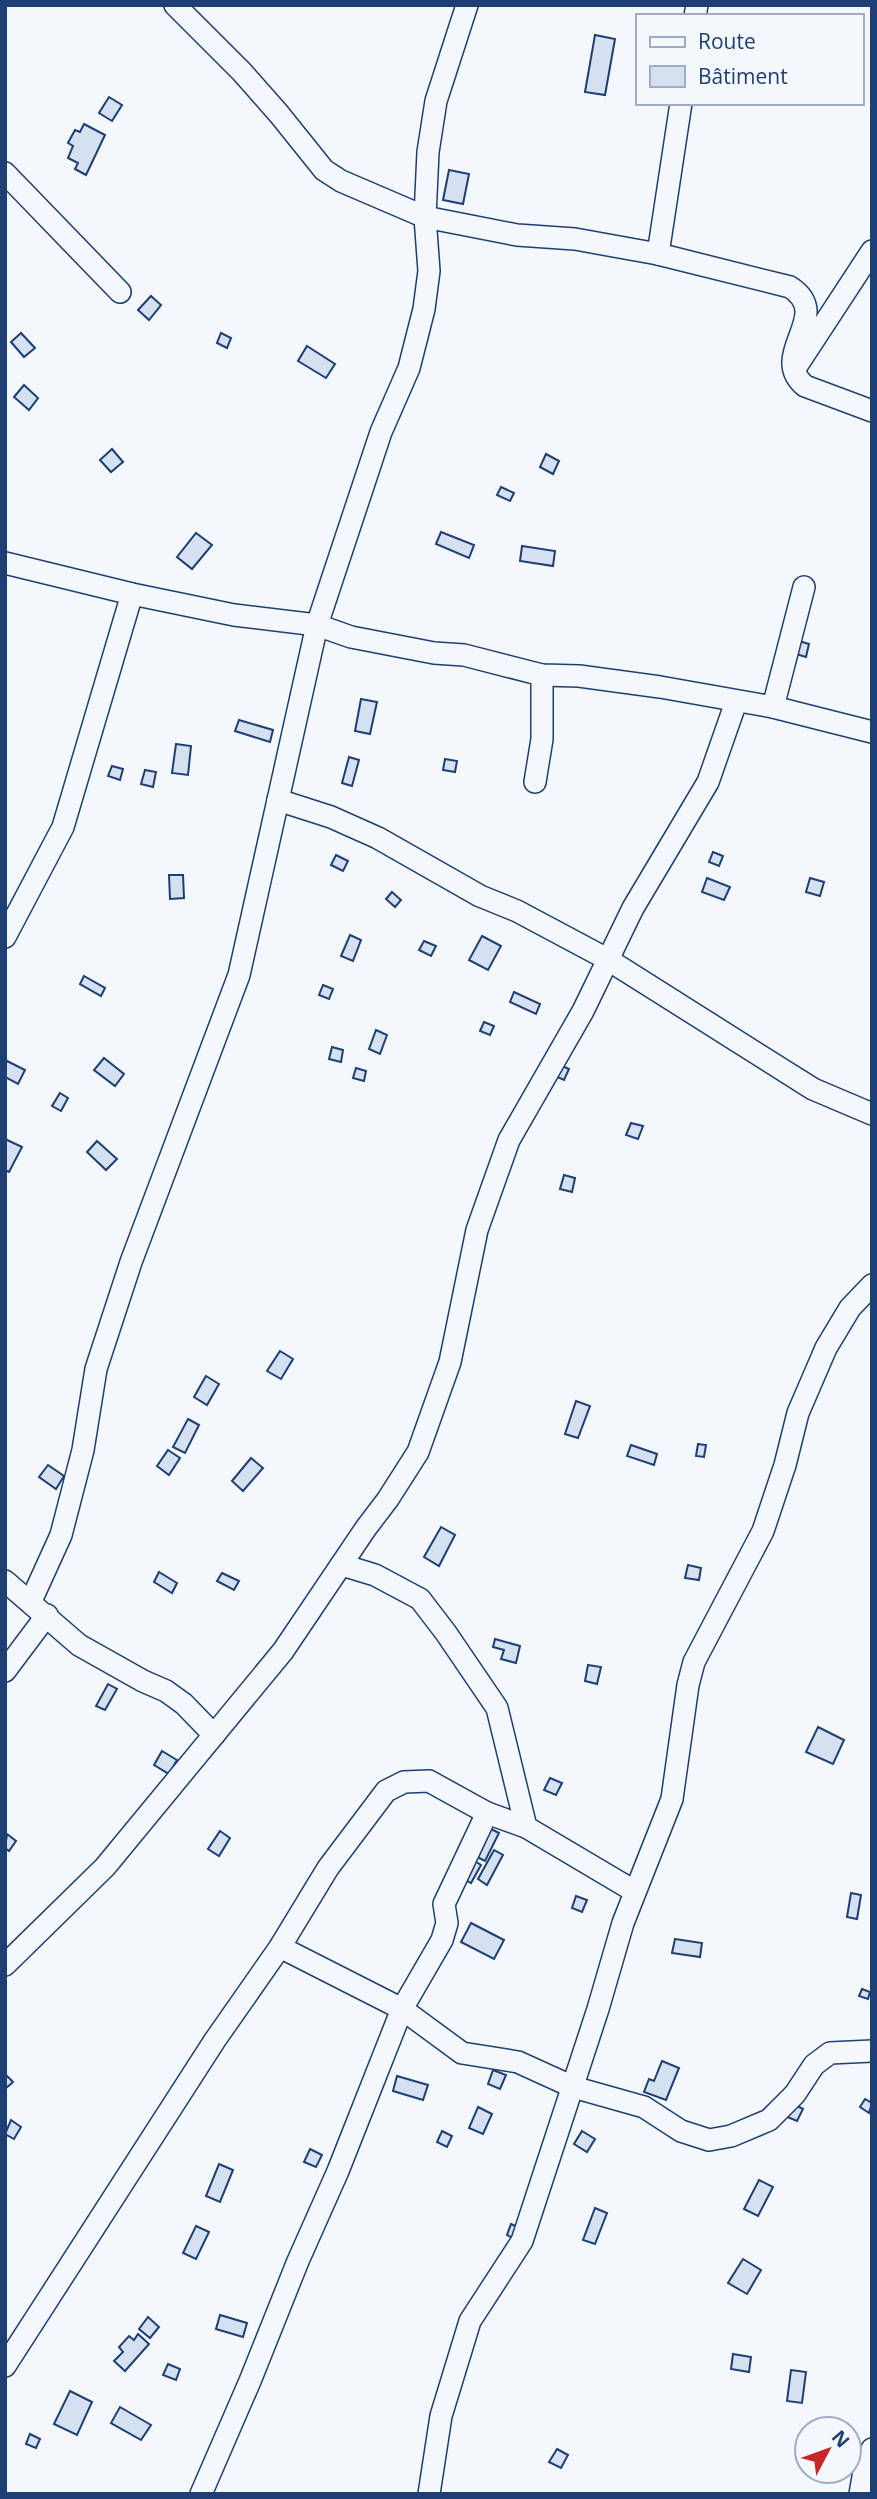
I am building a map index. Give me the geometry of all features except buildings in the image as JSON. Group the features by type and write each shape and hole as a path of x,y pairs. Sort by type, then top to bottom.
{"street":[{"path":"175,5 242,72 324,170 341,181 425,217 517,235 575,239 658,254 794,289 805,301 807,308 807,317 792,361 797,379 805,386 872,411"},
{"path":"31,1601 61,1535 83,1450 96,1369 131,1262 239,975 317,625 381,432 409,368 424,309 429,271 425,217 428,152 436,102 467,5"},
{"path":"658,254 681,105"},
{"path":"5,173 120,292"},
{"path":"793,371 872,251"},
{"path":"5,563 132,594 234,615 317,625 351,637 434,653 464,655 542,675 579,676 660,687 773,707 872,732"},
{"path":"773,707 804,587"},
{"path":"5,937 63,827 132,594"},
{"path":"536,782 542,739 542,675"},
{"path":"5,1965 105,1867 283,1651 418,1452 450,1362 477,1230 505,1150 583,1011 607,959 664,853 708,782 736,702"},
{"path":"278,800 331,817 378,838 480,895 517,911 607,959 813,1089 872,1114"},
{"path":"429,2494 441,2416 470,2321 522,2241 634,1891 672,1800 688,1685 694,1662 763,1531 785,1465 798,1413 826,1348 850,1308 872,1285"},
{"path":"342,1565 375,1575 413,1594 420,1599 446,1633 497,1708 526,1827"},
{"path":"5,1581 79,1645 142,1681 166,1691 184,1704 214,1735"},
{"path":"5,1671 47,1615"},
{"path":"5,2367 215,2040 280,1947 328,1868 386,1791 404,1782 429,1781 487,1814 526,1827 634,1891"},
{"path":"201,2494 338,2171 402,2009 442,1940 447,1923 444,1904 487,1814"},
{"path":"280,1947 402,2009 462,2053 518,2062 573,2087 644,2107 681,2131 709,2140 731,2136 769,2120 796,2094 814,2065 830,2053 872,2050"},
{"path":"860,2494 872,2449"}]}
